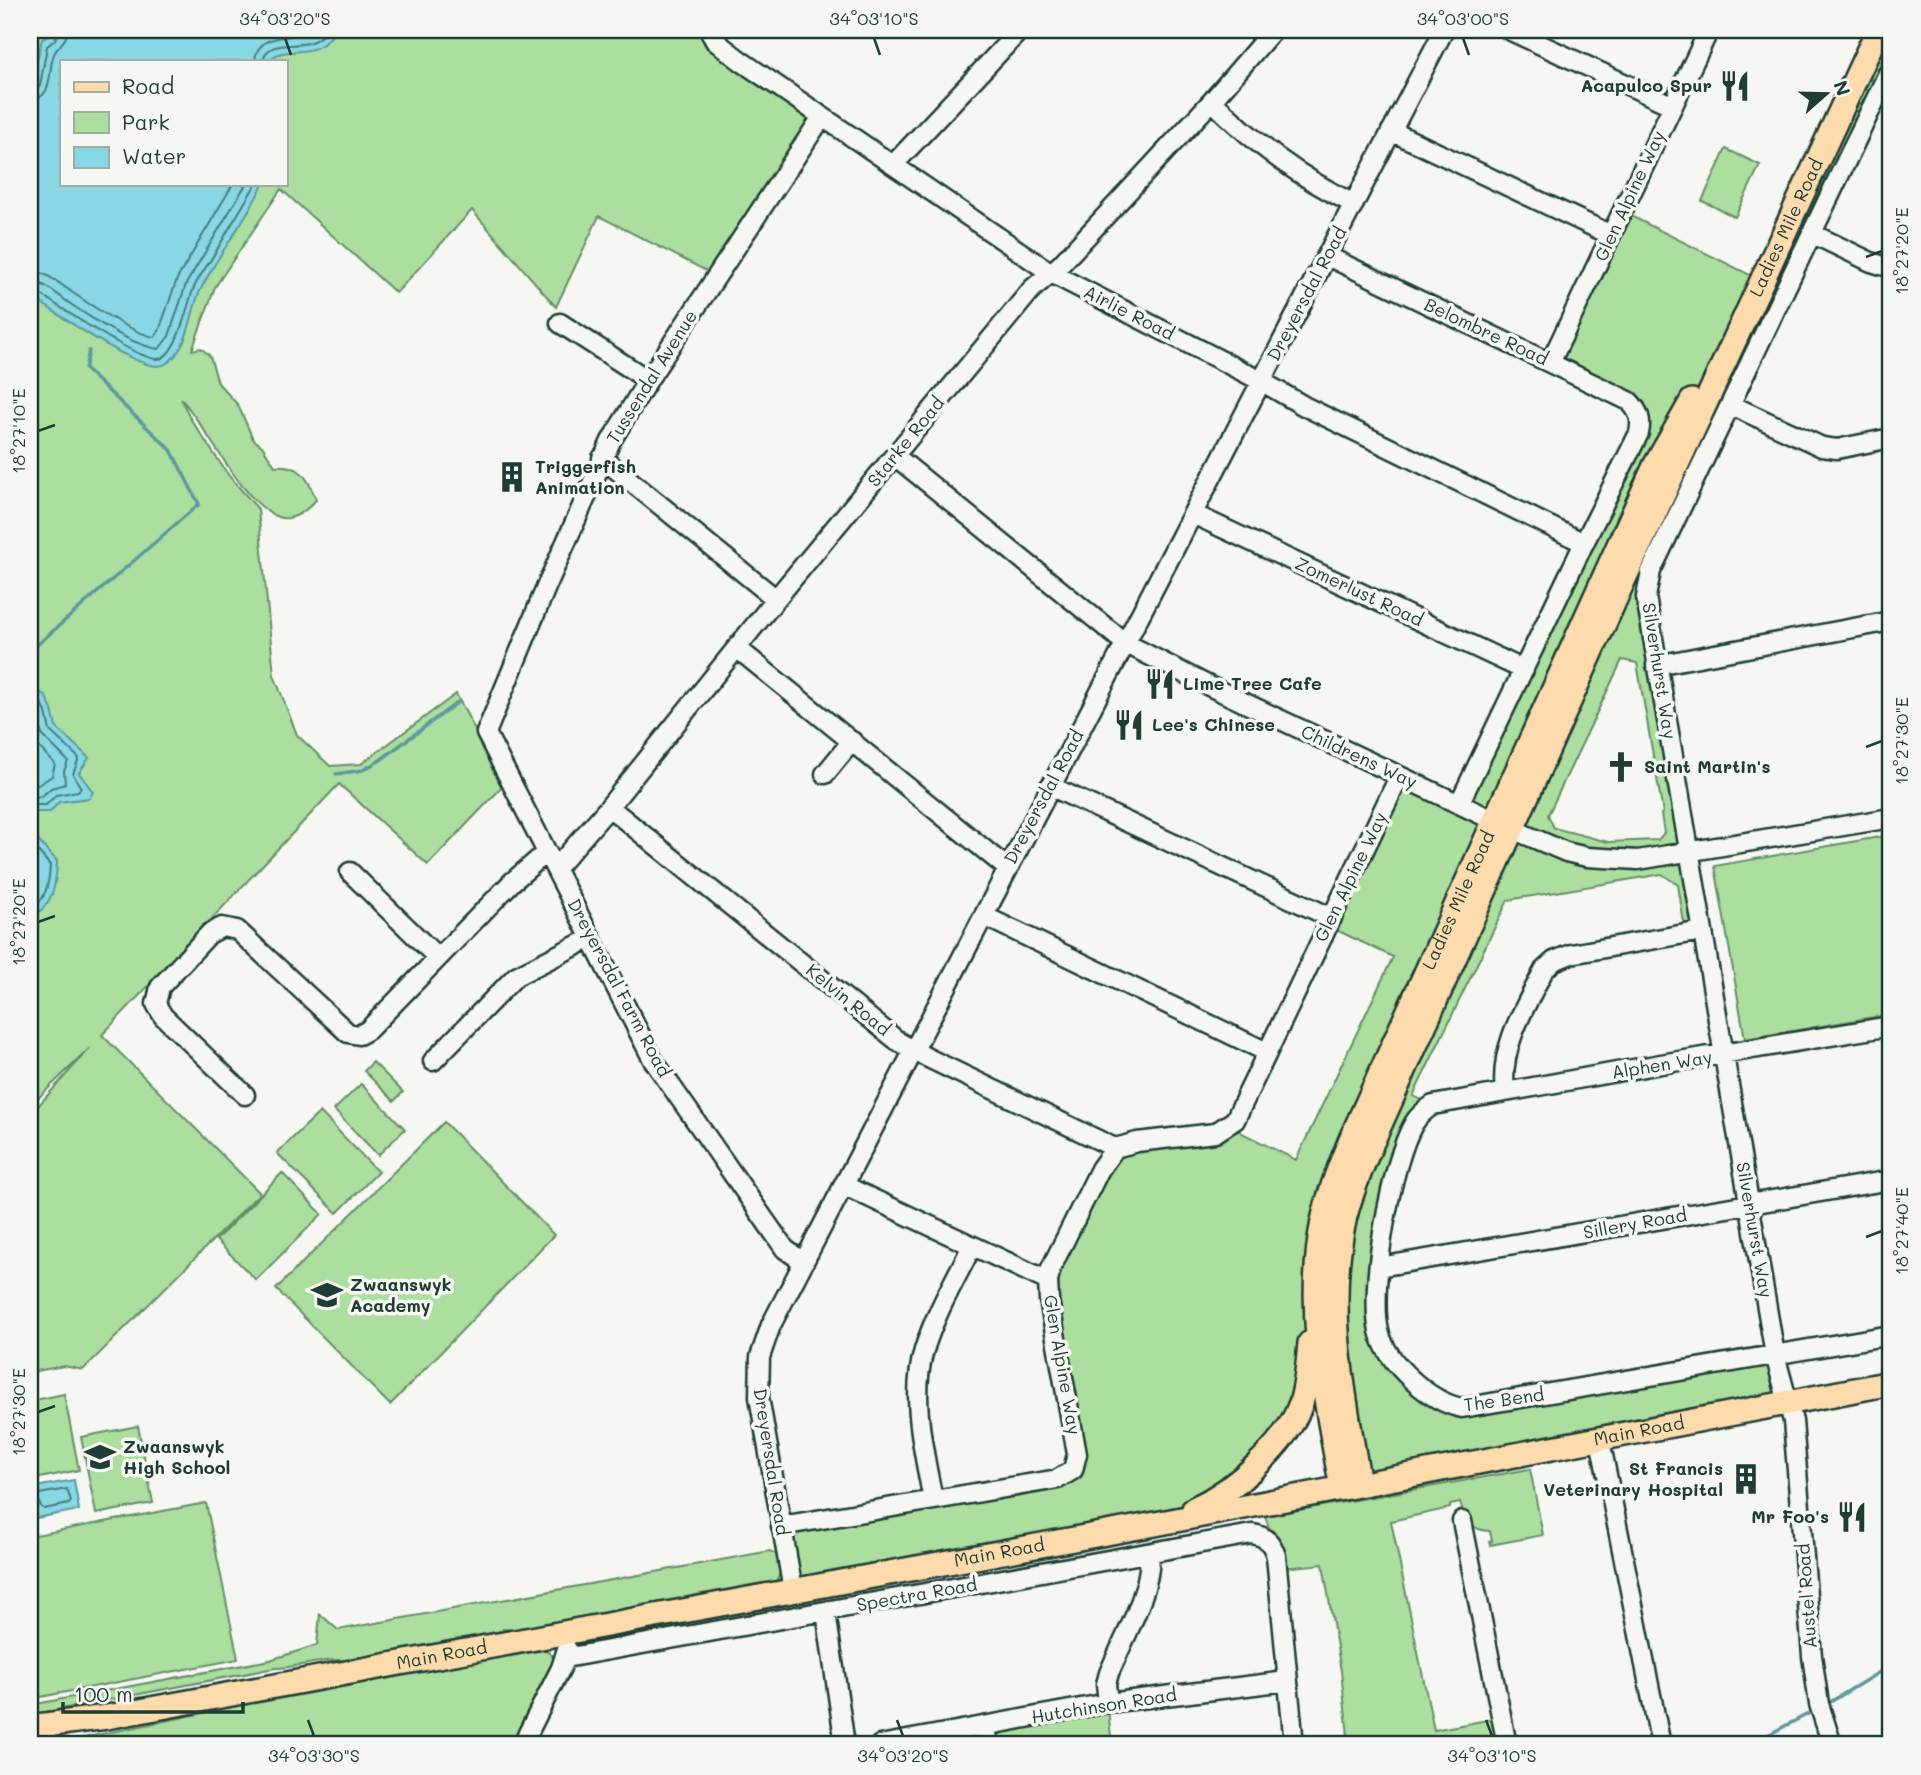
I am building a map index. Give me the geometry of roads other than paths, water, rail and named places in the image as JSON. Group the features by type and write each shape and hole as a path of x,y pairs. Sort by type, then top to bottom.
{"main road":[{"name":"Ladies Mile Road","path":"1350,1486 1321,1361 1316,1281 1327,1205 1351,1139 1504,825 1878,30"},
{"name":"Ladies Mile Road","path":"1350,1486 1335,1326 1336,1279 1346,1214 1373,1140 1504,825"},
{"path":"1150,1525 1197,1508 1224,1492 1266,1455 1288,1429 1301,1403 1304,1390 1316,1281"},
{"name":"Main Road","path":"30,1727 107,1717 1150,1525 1891,1383"},
{"name":"Main Road","path":"30,1740 107,1717"}],"street":[{"name":"Airlie Road","path":"709,30 717,43 1051,273 1261,381 1304,406 1584,543"},
{"path":"894,164 1020,30"},
{"name":"Starke Road","path":"556,869 1032,289 1051,273 1212,101 1273,30"},
{"name":"Dreyersdal Road","path":"793,1590 763,1421 758,1376 760,1357 771,1325 1444,30"},
{"path":"1509,30 1673,106"},
{"name":"Glen Alpine Way","path":"1550,363 1709,30"},
{"name":"Silverhurst Way","path":"1788,1403 1775,1355 1656,664 1648,612 1647,583 1891,67"},
{"path":"1212,101 1245,133 1289,168 1354,204"},
{"name":"Tussendal Avenue","path":"486,733 602,458 648,380 822,117"},
{"path":"1391,131 1611,235"},
{"path":"1813,234 1871,262 1891,268"},
{"name":"Belombre Road","path":"1327,257 1629,401 1639,416 1639,433 1584,543"},
{"path":"560,323 648,380"},
{"path":"1731,405 1822,447 1837,449 1891,438"},
{"name":"Childrens Way","path":"895,456 1125,643 1399,777 1566,852 1587,857 1639,860 1891,818"},
{"path":"602,458 776,599"},
{"name":"Zomerlust Road","path":"1193,514 1524,670"},
{"path":"1459,804 1584,543"},
{"path":"1656,664 1891,621"},
{"path":"738,649 1007,868"},
{"name":"Dreyersdal Farm Road","path":"486,733 653,1060 785,1250 802,1261"},
{"path":"825,774 852,741"},
{"name":"Glen Alpine Way","path":"782,1526 1058,1479 1073,1470 1077,1454 1048,1281 1051,1268 1100,1169 1115,1148 1137,1142 1215,1133 1237,1116 1399,777"},
{"path":"1050,786 1332,918"},
{"name":"Kelvin Road","path":"609,807 899,1042 1115,1148"},
{"path":"245,1095 163,1016 156,1004 160,987 216,929 230,927 243,934 348,1033 359,1035 368,1030 512,881 547,852"},
{"path":"350,873 438,958"},
{"path":"984,916 1266,1052"},
{"path":"1505,1092 1503,1068 1508,1047 1548,965 1571,954 1702,931"},
{"path":"433,1061 516,976 591,939"},
{"name":"Alphen Way","path":"1433,1105 1891,1026"},
{"name":"The Bend","path":"1433,1105 1413,1124 1403,1149 1384,1222 1378,1267 1377,1316 1386,1350 1403,1370 1440,1402 1462,1408 1483,1405 1891,1335"},
{"name":"Sillery Road","path":"1378,1267 1891,1180"},
{"path":"843,1185 1048,1281"},
{"path":"933,1500 918,1400 923,1352 933,1325 972,1247"},
{"name":"Austel Road","path":"1788,1403 1793,1421 1812,1656 1820,1709 1832,1745"},
{"path":"1600,1440 1661,1745"},
{"path":"1462,1521 1507,1745"},
{"name":"Spectra Road","path":"565,1658 1252,1534 1268,1539 1276,1556 1287,1681"},
{"path":"1000,1552 1005,1579"},
{"path":"1108,1703 1106,1684 1109,1673 1145,1590 1150,1572 1149,1553"},
{"path":"826,1612 845,1745"},
{"path":"522,1745 565,1658 571,1632"},
{"path":"1287,1681 1294,1745"},
{"name":"Hutchinson Road","path":"880,1745 1108,1703 1287,1681"},
{"path":"986,1727 989,1745"}],"water":[{"path":"53,30 337,30 314,49 287,52 269,60 60,60 60,186 262,186 200,291 182,345 171,360 163,365 144,363 129,357 30,295 30,108 42,39 49,36"},
{"path":"30,688 45,695 56,727 89,758 79,773 93,792 89,798 59,802 50,812 37,812 30,816"},
{"path":"30,832 57,861 52,894 44,907 30,919"},
{"path":"74,1480 79,1510 36,1518 30,1488"}],"waterway":[{"path":"30,651 199,504 171,450 85,369 89,351"},
{"path":"336,774 363,770 379,761 458,702"},
{"path":"1827,1704 1891,1665"},
{"path":"1757,1745 1762,1738 1812,1712"}],"place":[{"name":"Acapulco Spur","path":"1735,86"},
{"name":"Triggerfish Animation","path":"512,477"},
{"name":"Lime Tree Cafe","path":"1160,684"},
{"name":"Lee's Chinese","path":"1129,725"},
{"name":"Saint Martin's","path":"1621,767"},
{"name":"Zwaanswyk Academy","path":"327,1295"},
{"name":"Zwaanswyk High School","path":"100,1457"},
{"name":"St Francis Veterinary Hospital","path":"1746,1479"},
{"name":"Mr Foo's","path":"1852,1517"}]}
